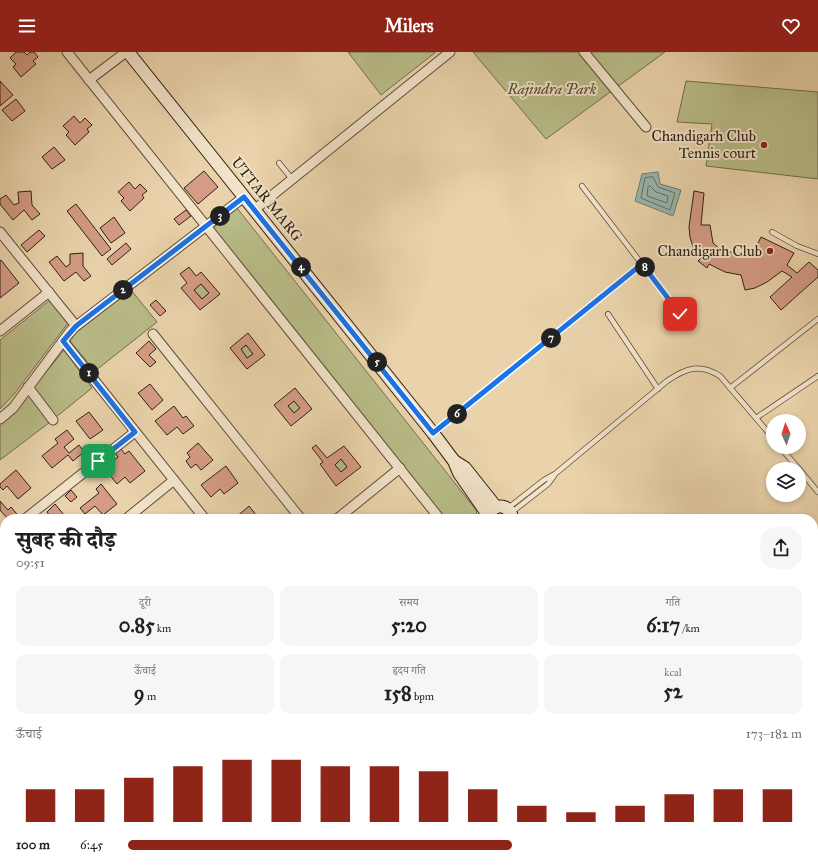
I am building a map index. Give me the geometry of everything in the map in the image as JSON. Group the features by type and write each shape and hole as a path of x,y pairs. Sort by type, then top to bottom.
{"main road":[{"name":"UTTAR MARG","path":"127,52 433,433 454,461 459,473 500,513"}],"street":[{"path":"67,52 436,514"},
{"path":"89,80 127,52"},
{"path":"254,210 450,52"},
{"path":"584,52 646,127"},
{"path":"0,418 13,408 76,326 244,197"},
{"path":"2,237 76,326"},
{"path":"0,331 49,292"},
{"path":"152,334 297,514"},
{"path":"63,341 200,514"},
{"path":"28,387 53,420"},
{"path":"31,514 135,432"},
{"path":"343,514 400,468"},
{"path":"132,514 174,480"}],"lane":[{"path":"279,163 292,179"},
{"path":"582,186 680,314"},
{"path":"772,232 797,246 818,254"},
{"path":"433,433 642,264"},
{"path":"608,314 658,389"},
{"path":"730,388 818,319"},
{"path":"500,513 544,480 555,474 658,389 681,372 695,368 711,370 720,376 766,430"},
{"path":"756,418 818,376"},
{"path":"786,454 793,462"},
{"path":"806,477 818,492"}],"green space":[{"path":"348,52 436,52 381,95"},
{"name":"Rajindra Park","path":"473,52 665,52 546,139"},
{"name":"Chandigarh Club Tennis court","path":"686,81 818,92 818,179 706,166 712,124 677,122"},
{"path":"237,208 477,511 476,514 440,514 212,229"},
{"path":"201,284 209,293 202,299 194,290"},
{"path":"131,290 157,322 95,371 70,341 78,331"},
{"path":"50,300 68,323 15,393 0,409 0,340"},
{"path":"246,345 253,354 247,358 241,349"},
{"path":"64,350 92,388 56,417 33,388"},
{"path":"28,393 50,422 0,460 0,423"},
{"path":"294,401 300,408 294,413 288,406"},
{"path":"341,459 347,467 341,472 335,465"}],"water":[{"path":"658,172 660,184 681,190 673,216 635,201 642,174"}],"building":[{"path":"16,52 24,52 27,55 30,52 34,52 38,57 33,61 36,64 21,77 13,67 16,64 10,58"},
{"path":"0,81 13,95 0,106"},
{"path":"16,99 25,111 12,121 2,110"},
{"path":"74,116 80,123 85,118 92,125 87,129 89,132 75,145 66,135 69,132 63,126"},
{"path":"54,147 65,160 52,169 42,157"},
{"path":"204,171 218,187 198,204 184,188"},
{"path":"129,182 135,189 140,184 147,191 142,195 144,198 130,211 121,201 124,198 118,192"},
{"path":"31,191 32,205 40,214 32,220 24,210 13,220 0,204 0,199 6,195 14,205 19,203 18,192"},
{"name":"Chandigarh Club","path":"694,191 704,193 701,225 710,225 713,243 721,250 740,254 749,251 757,245 761,237 794,253 787,265 797,273 809,262 818,270 818,277 781,310 770,297 792,277 782,271 767,282 755,288 745,290 741,275 725,272 709,264 707,268 698,261 701,258 693,247 690,237 689,227"},
{"path":"76,204 111,249 102,256 67,211"},
{"path":"186,210 191,216 179,225 174,219"},
{"path":"114,217 125,233 111,243 100,228"},
{"path":"39,230 45,236 27,252 21,245"},
{"path":"126,243 131,249 112,265 107,259"},
{"path":"83,253 83,266 91,276 84,281 76,272 64,281 49,262 57,256 66,267 70,264 70,254"},
{"path":"1,260 19,283 0,298 0,261"},
{"path":"189,267 196,276 201,272 220,294 200,310 181,288 187,283 180,274","holes":["201,284 209,293 202,299 194,290"]},
{"path":"156,300 166,311 160,316 150,305"},
{"path":"248,333 265,355 247,369 230,348","holes":["246,345 253,354 247,358 241,349"]},
{"path":"149,341 156,349 149,355 156,362 150,367 136,353"},
{"path":"150,384 163,400 152,410 138,393"},
{"path":"295,388 312,409 291,426 274,405","holes":["294,401 300,408 294,413 288,406"]},
{"path":"174,406 183,418 186,416 194,426 183,434 177,427 167,435 155,421"},
{"path":"89,412 103,430 90,439 76,421"},
{"path":"67,430 74,439 64,447 69,453 79,445 84,452 73,461 68,455 52,468 42,456 58,443 55,439"},
{"path":"198,443 213,460 201,470 196,464 191,468 186,461 190,457 187,453"},
{"path":"316,445 327,458 344,446 361,467 336,486 320,464 323,462 312,448","holes":["341,459 347,467 341,472 335,465"]},
{"path":"121,449 125,454 129,451 145,471 130,483 125,477 117,484 104,468 118,457 115,453"},
{"path":"226,466 238,483 224,494 220,489 211,497 201,485"},
{"path":"16,470 31,488 18,499 7,486 3,490 0,487 0,484"},
{"path":"101,484 117,504 104,514 102,514 95,506 85,514 80,508 99,493 96,489"},
{"path":"71,490 77,497 71,502 65,496"},
{"path":"0,501 8,510 11,507 17,514 4,514 0,510"},
{"path":"55,504 63,514 48,514 47,512"},
{"path":"249,506 255,514 240,514"}],"place":[{"name":"Chandigarh Club Tennis court","path":"764,145"},
{"name":"Chandigarh Club","path":"770,251"}],"route":[{"path":"98,461 135,432 63,341 76,326 244,197 433,433 642,264 680,314"}]}
